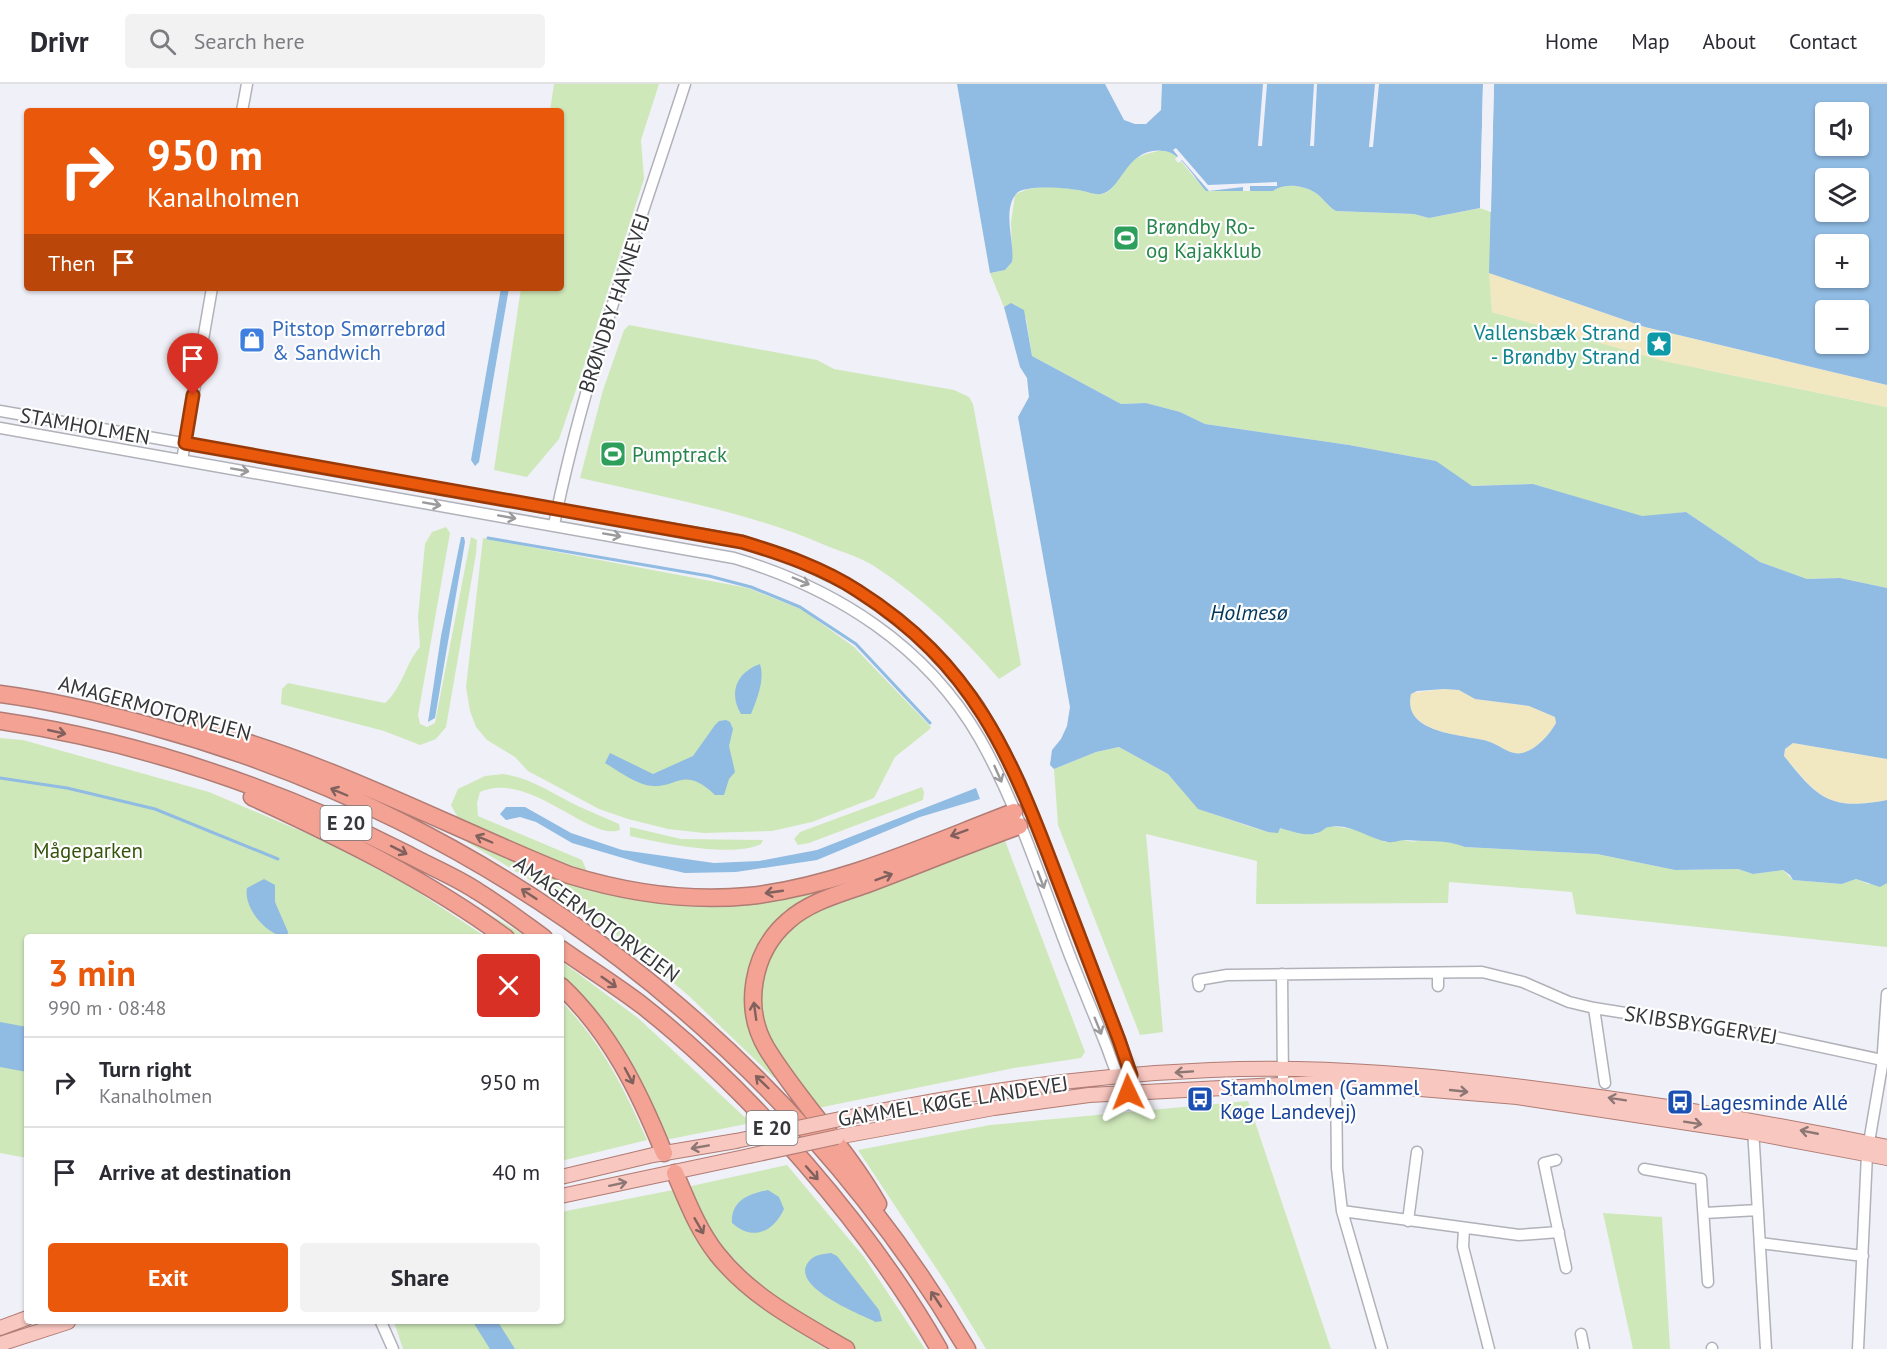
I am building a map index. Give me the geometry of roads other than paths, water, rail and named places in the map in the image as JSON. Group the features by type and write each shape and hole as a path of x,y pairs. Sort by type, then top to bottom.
{"highway":[{"name":"AMAGERMOTORVEJEN","path":"0,694 79,707 247,755 374,807 488,868 559,913 714,1035 773,1093 831,1157 907,1255 967,1349"},
{"path":"79,707 123,712 239,739 314,765 569,875 622,889 676,897 749,896 820,882 1017,819"},
{"name":"E 20","path":"0,721 129,748 222,776 349,825 476,890 538,934"},
{"path":"129,748 241,792 345,840 458,903 501,934"},
{"path":"907,1255 861,1174 790,1083 766,1048 754,1010 757,970 774,935 805,909 1017,819"},
{"name":"AMAGERMOTORVEJEN","path":"564,951 643,1006 759,1114 822,1184 878,1256 939,1349"},
{"path":"564,989 598,1026 616,1052 631,1078 664,1153"},
{"path":"675,1173 696,1221 716,1253 739,1279 778,1309 846,1349"}],"main road":[{"name":"GAMMEL KØGE LANDEVEJ","path":"564,1176 664,1153 996,1090 1124,1076 1212,1070 1283,1076 1336,1076 1753,1127 1868,1149 1887,1158"},
{"name":"GAMMEL KØGE LANDEVEJ","path":"564,1195 864,1132 994,1108 1283,1076"},
{"name":"GAMMEL KØGE LANDEVEJ","path":"1868,1149 1887,1147"},
{"path":"664,1153 675,1173"},
{"path":"0,1328 24,1319"},
{"path":"0,1344 62,1324"}],"street":[{"path":"243,108 247,84"},
{"name":"BRØNDBY HAVNEVEJ","path":"554,525 569,450 586,388 685,84"},
{"path":"182,460 211,291"},
{"name":"STAMHOLMEN","path":"0,411 742,542 787,556 858,590 915,633 955,675 993,729 1012,763 1033,813 1128,1092"},
{"name":"STAMHOLMEN","path":"0,428 734,558 777,571 846,604 904,647 941,685 979,737 1017,819 1124,1076"},
{"path":"1017,819 1033,813"},
{"path":"1199,986 1198,980 1227,975 1482,972 1504,976 1569,1002 1594,1008"},
{"path":"1438,973 1438,986"},
{"path":"1282,974 1283,1076"},
{"path":"1858,1349 1868,1149 1885,1061 1887,994"},
{"name":"SKIBSBYGGERVEJ","path":"1605,1083 1594,1008 1775,1037 1885,1061"},
{"path":"1336,1076 1337,1168 1342,1211 1382,1349"},
{"path":"1753,1127 1766,1349"},
{"path":"1408,1221 1418,1152"},
{"path":"1556,1160 1544,1163 1566,1268"},
{"path":"1644,1168 1701,1179 1708,1282"},
{"path":"1704,1213 1758,1210"},
{"path":"1342,1211 1518,1235 1559,1232"},
{"path":"1464,1228 1463,1247 1489,1349"},
{"path":"1760,1244 1863,1256"},
{"path":"382,1324 393,1349"},
{"path":"1581,1334 1584,1349"}],"water":[{"path":"957,84 1105,84 1124,120 1135,124 1146,124 1161,110 1162,84 1483,84 1480,208 1429,218 1414,214 1336,211 1317,194 1299,186 1282,187 1273,191 1206,191 1177,156 1165,151 1152,151 1133,161 1114,185 1101,194 1048,188 1028,189 1016,194 1012,201 1009,218 1012,262 1005,270 990,273"},
{"path":"1494,84 1887,84 1887,385 1645,327 1489,273"},
{"path":"500,291 508,291 479,462 475,466 471,460"},
{"name":"Holmesø","path":"1011,303 1024,310 1032,356 1121,404 1146,403 1180,412 1205,424 1349,445 1436,461 1472,486 1533,484 1642,516 1686,512 1760,562 1807,579 1840,578 1887,588 1887,759 1793,743 1785,749 1784,756 1807,783 1827,798 1852,804 1887,800 1887,883 1880,887 1856,879 1842,884 1793,880 1783,870 1753,874 1738,869 1675,870 1597,854 1465,847 1435,841 1388,842 1337,826 1328,827 1313,834 1280,828 1278,833 1268,832 1198,809 1168,774 1119,747 1096,752 1054,769 1050,765 1052,750 1061,739 1067,726 1070,707 1018,417 1029,397 1027,378 1020,367 1004,307","holes":["1459,690 1475,699 1529,706 1555,717 1556,723 1537,745 1518,753 1487,741 1436,730 1424,725 1415,717 1411,707 1411,694 1417,691"]},
{"path":"461,537 464,537 465,542 435,718 428,722 441,636"},
{"path":"760,664 761,683 756,702 751,714 741,714 735,698 737,684 746,672"},
{"path":"719,721 730,722 733,729 729,746 735,772 729,779 724,795 715,795 694,781 686,780 656,786 646,785 605,763 610,753 653,774 693,756 715,725"},
{"path":"976,788 980,799 920,817 817,860 736,872 685,873 640,863 572,843 536,822 520,817 506,820 500,814 506,807 525,807 571,833 622,850 714,863 759,861 817,850"},
{"path":"264,879 275,885 275,902 288,934 272,932 258,920 249,904 247,888"},
{"path":"0,1022 24,1026 24,1071 0,1067"},
{"path":"768,1190 779,1197 784,1209 774,1224 768,1229 754,1233 740,1229 732,1223 734,1209 742,1200"},
{"path":"831,1253 837,1256 879,1310 882,1321 876,1322 843,1306 818,1291 809,1282 805,1273 809,1261 818,1255"},
{"path":"474,1324 499,1324 515,1349 490,1349"}],"waterway":[{"path":"488,538 709,576 751,587 800,607 856,644 930,723"},
{"path":"0,778 67,788 155,809 278,859"}],"place":[{"name":"Brøndby Ro- og Kajakklub","path":"1126,238"},
{"name":"Pitstop Smørrebrød & Sandwich","path":"252,340"},
{"name":"Vallensbæk Strand - Brøndby Strand","path":"1659,344"},
{"name":"Pumptrack","path":"613,454"},
{"name":"Stamholmen (Gammel Køge Landevej)","path":"1200,1099"},
{"name":"Lagesminde Allé","path":"1680,1102"}],"park label":[{"name":"Mågeparken","path":"88,850"}]}
